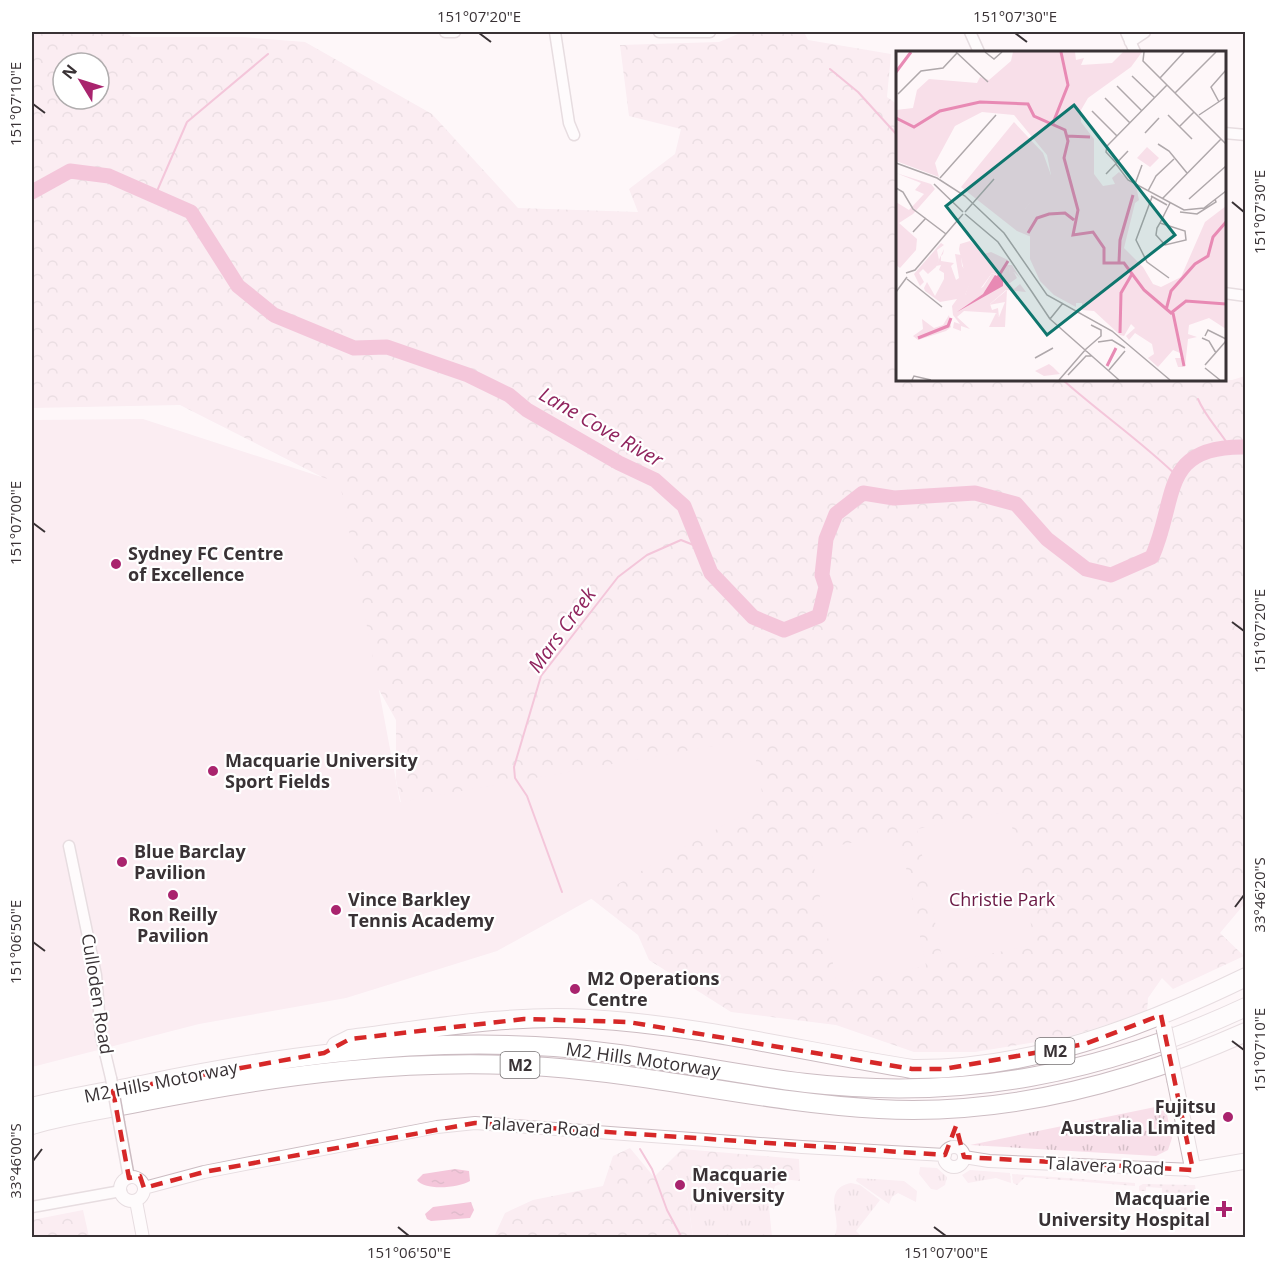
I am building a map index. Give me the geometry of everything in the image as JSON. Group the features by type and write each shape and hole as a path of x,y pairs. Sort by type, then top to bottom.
{"highway":[{"name":"M2","path":"324,1053 350,1039 494,1021 587,1019 668,1027 912,1069 944,1069 1044,1054 1163,1022 1245,977"},
{"name":"M2 Hills Motorway","path":"32,1107 194,1074 324,1053 446,1045 535,1046 654,1059 803,1083 888,1089 930,1089 1021,1080 1077,1069 1169,1041 1245,1007"},
{"name":"M2 Hills Motorway","path":"32,1125 189,1092 286,1077 379,1068 459,1064 549,1067 750,1095 877,1109 924,1110 1011,1102 1065,1094 1120,1079 1179,1059 1245,1032"},
{"name":"M2","path":"1011,1102 1062,1100 1108,1092 1198,1063 1245,1040"}],"main road":[{"path":"1163,1022 1193,1170"},
{"name":"Talavera Road","path":"1193,1170 1245,1161"}],"street":[{"path":"445,32 455,32"},
{"path":"555,32 568,123 574,135"},
{"path":"659,32 710,32"},
{"path":"970,32 980,51"},
{"path":"1135,51 1128,37 1145,32"},
{"path":"1226,133 1245,135"},
{"path":"1226,292 1245,296"},
{"name":"Culloden Road","path":"69,846 96,975 101,1036 129,1178"},
{"name":"Talavera Road","path":"144,1188 204,1172 437,1127 474,1123 945,1155 947,1164 956,1167 963,1162 964,1156 988,1161 1193,1170"},
{"path":"129,1178 140,1181 144,1188 143,1195 136,1200 128,1200 121,1191 122,1184 129,1178"},
{"path":"32,1207 121,1191"},
{"path":"136,1200 143,1238"}],"highlighted area":[{"path":"1161,1015 1193,1170 964,1157 956,1126 945,1155 475,1123 204,1172 144,1188 140,1176 129,1178 113,1091 324,1053 350,1039 524,1019 628,1022 912,1069 944,1069 1085,1044"}],"green space":[{"name":"Christie Park","path":"32,32 125,32 132,37 243,37 305,42 432,114 518,208 638,212 629,189 675,154 681,129 629,116 620,45 719,42 743,32 804,32 808,40 891,54 887,97 896,104 896,381 1226,381 1245,376 1246,902 1220,933 1244,956 1173,989 1162,978 1148,998 1147,1012 1067,1037 975,1052 914,1052 836,1025 731,1012 649,960 638,935 557,872 402,807 396,780 396,720 343,626 322,477 180,405 32,408"},
{"name":"Macquarie University Sport Fields","path":"143,419 340,483 400,802 752,739 764,803 497,951 346,998 199,1024 32,1067 32,420"},
{"name":"Christie Park","path":"1009,811 1035,945 943,963 917,829"},
{"path":"899,833 926,966 837,984 811,851"},
{"path":"1165,1105 1172,1138 1168,1150 1156,1156 970,1145"},
{"path":"630,1148 654,1177 682,1149 799,1159 800,1181 764,1177 754,1168 732,1169 732,1173 746,1178 748,1183 739,1198 726,1205 713,1200 714,1187 678,1172 676,1175 687,1195 693,1237 494,1237 505,1213 533,1200 603,1186 613,1156"},
{"path":"736,1167 781,1178 781,1184 775,1186 772,1196 768,1197 772,1237 693,1237 687,1195 677,1172 686,1173 714,1187 713,1196 730,1205 745,1191 741,1179 732,1173 732,1169"},
{"path":"920,1167 937,1168 947,1177 945,1185 937,1190 931,1189 919,1174"},
{"path":"970,1170 1010,1173 1011,1183 996,1178 968,1183 962,1175"},
{"path":"1012,1174 1135,1183 1135,1186 1025,1177 1017,1185 1013,1183"},
{"path":"857,1178 904,1181 917,1191 916,1202 898,1193 892,1197 889,1204 856,1181"},
{"path":"851,1183 860,1185 880,1200 856,1231 862,1237 833,1237 837,1224 834,1208 836,1192"},
{"path":"1143,1184 1195,1185 1196,1193 1186,1194 1187,1230 1179,1228 1165,1217 1181,1215 1180,1198 1162,1197 1162,1188 1146,1187 1146,1191 1139,1191 1139,1186"},
{"path":"83,1210 89,1237 32,1237 32,1220"}],"water":[{"path":"455,1169 469,1171 470,1181 458,1185 434,1187 417,1180 423,1174"},
{"path":"471,1202 474,1210 470,1218 431,1221 425,1214 433,1207"}],"waterway":[{"path":"154,198 187,122 268,54"},
{"path":"830,69 858,92 896,134"},
{"name":"Lane Cove River","path":"32,192 70,171 109,176 191,212 238,286 274,315 354,348 387,347 468,375 509,395 527,410 619,463 655,480 684,506 711,573 753,617 784,630 819,616 826,587 822,575 826,539 836,514 863,493 894,498 975,493 1016,504 1047,539 1086,569 1111,575 1152,557 1176,479 1185,466 1198,455 1218,449 1246,447"},
{"path":"1064,381 1177,476"},
{"path":"1198,399 1229,446"},
{"name":"Mars Creek","path":"562,892 527,796 515,778 514,767 541,676 618,577 647,555 681,540 701,548"},
{"name":"Mars Creek","path":"640,1149 652,1169 667,1210 682,1238"}],"place":[{"name":"Sydney FC Centre of Excellence","path":"116,564"},
{"name":"Macquarie University Sport Fields","path":"213,771"},
{"name":"Blue Barclay Pavilion","path":"122,862"},
{"name":"Ron Reilly Pavilion","path":"173,895"},
{"name":"Vince Barkley Tennis Academy","path":"336,910"},
{"name":"M2 Operations Centre","path":"575,989"},
{"name":"Fujitsu Australia Limited","path":"1228,1117"},
{"name":"Macquarie University","path":"680,1185"},
{"name":"Macquarie University Hospital","path":"1224,1209"}]}
